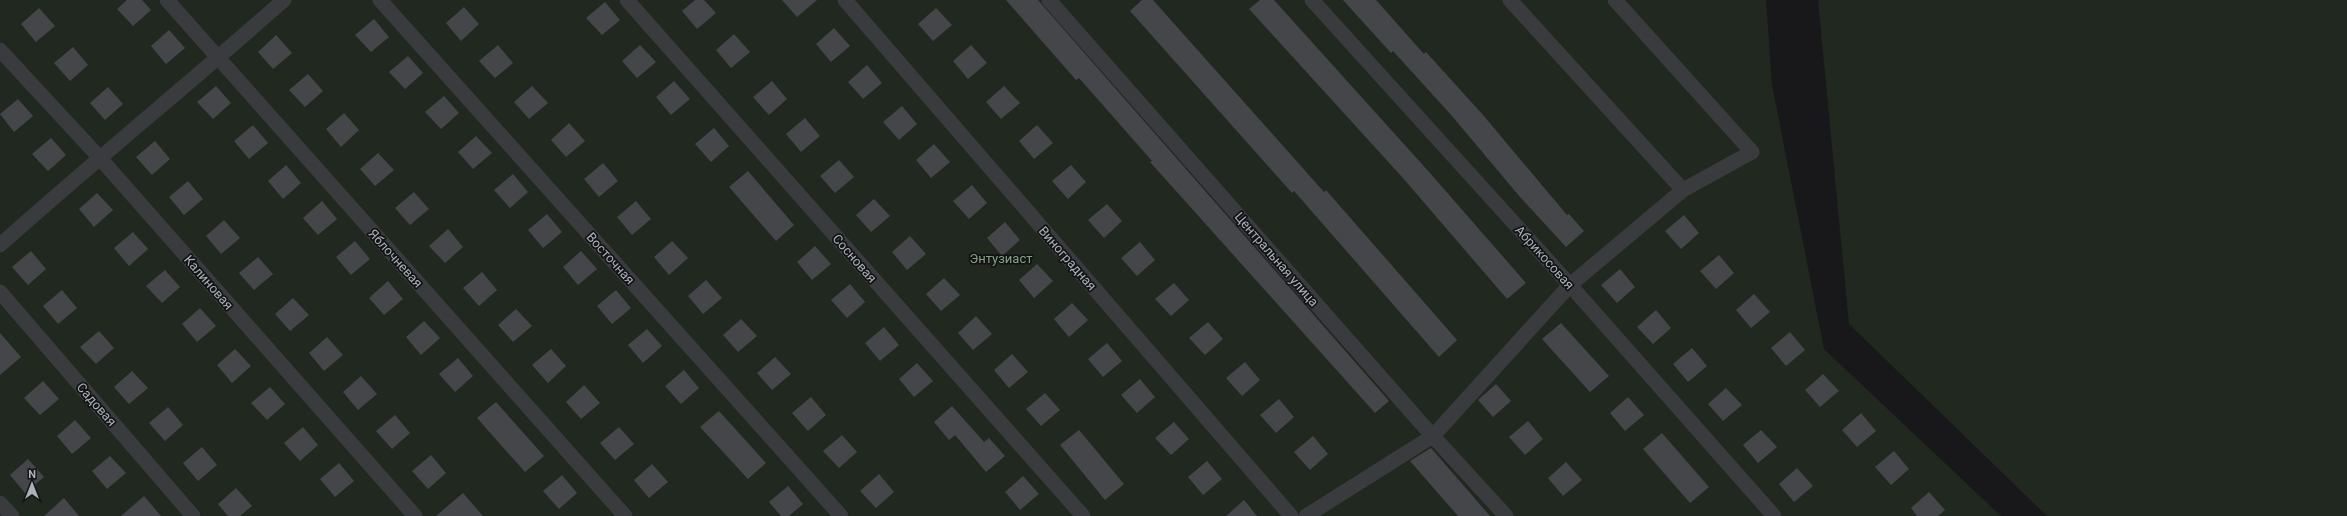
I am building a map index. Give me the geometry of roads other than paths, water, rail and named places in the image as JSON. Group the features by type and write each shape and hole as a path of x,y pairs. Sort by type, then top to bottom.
{"street":[{"name":"Яблочневая","path":"167,0 625,516"},
{"path":"0,246 100,157 218,58 284,0"},
{"name":"Восточная","path":"380,0 841,516"},
{"name":"Сосновая","path":"627,0 1083,516"},
{"name":"Виноградная","path":"845,0 1291,516"},
{"name":"Центральная улица","path":"1049,0 1432,436 1506,516"},
{"name":"Абрикосовая","path":"1312,0 1570,285 1774,516"},
{"path":"1510,0 1682,190"},
{"path":"1306,516 1432,436 1570,285 1682,190 1752,152 1616,0"},
{"name":"Калиновая","path":"0,50 100,157 415,516"},
{"name":"Садовая","path":"0,292 194,516"},
{"path":"0,502 12,516"}],"park label":[{"name":"Энтузиаст","path":"1001,258"}]}
